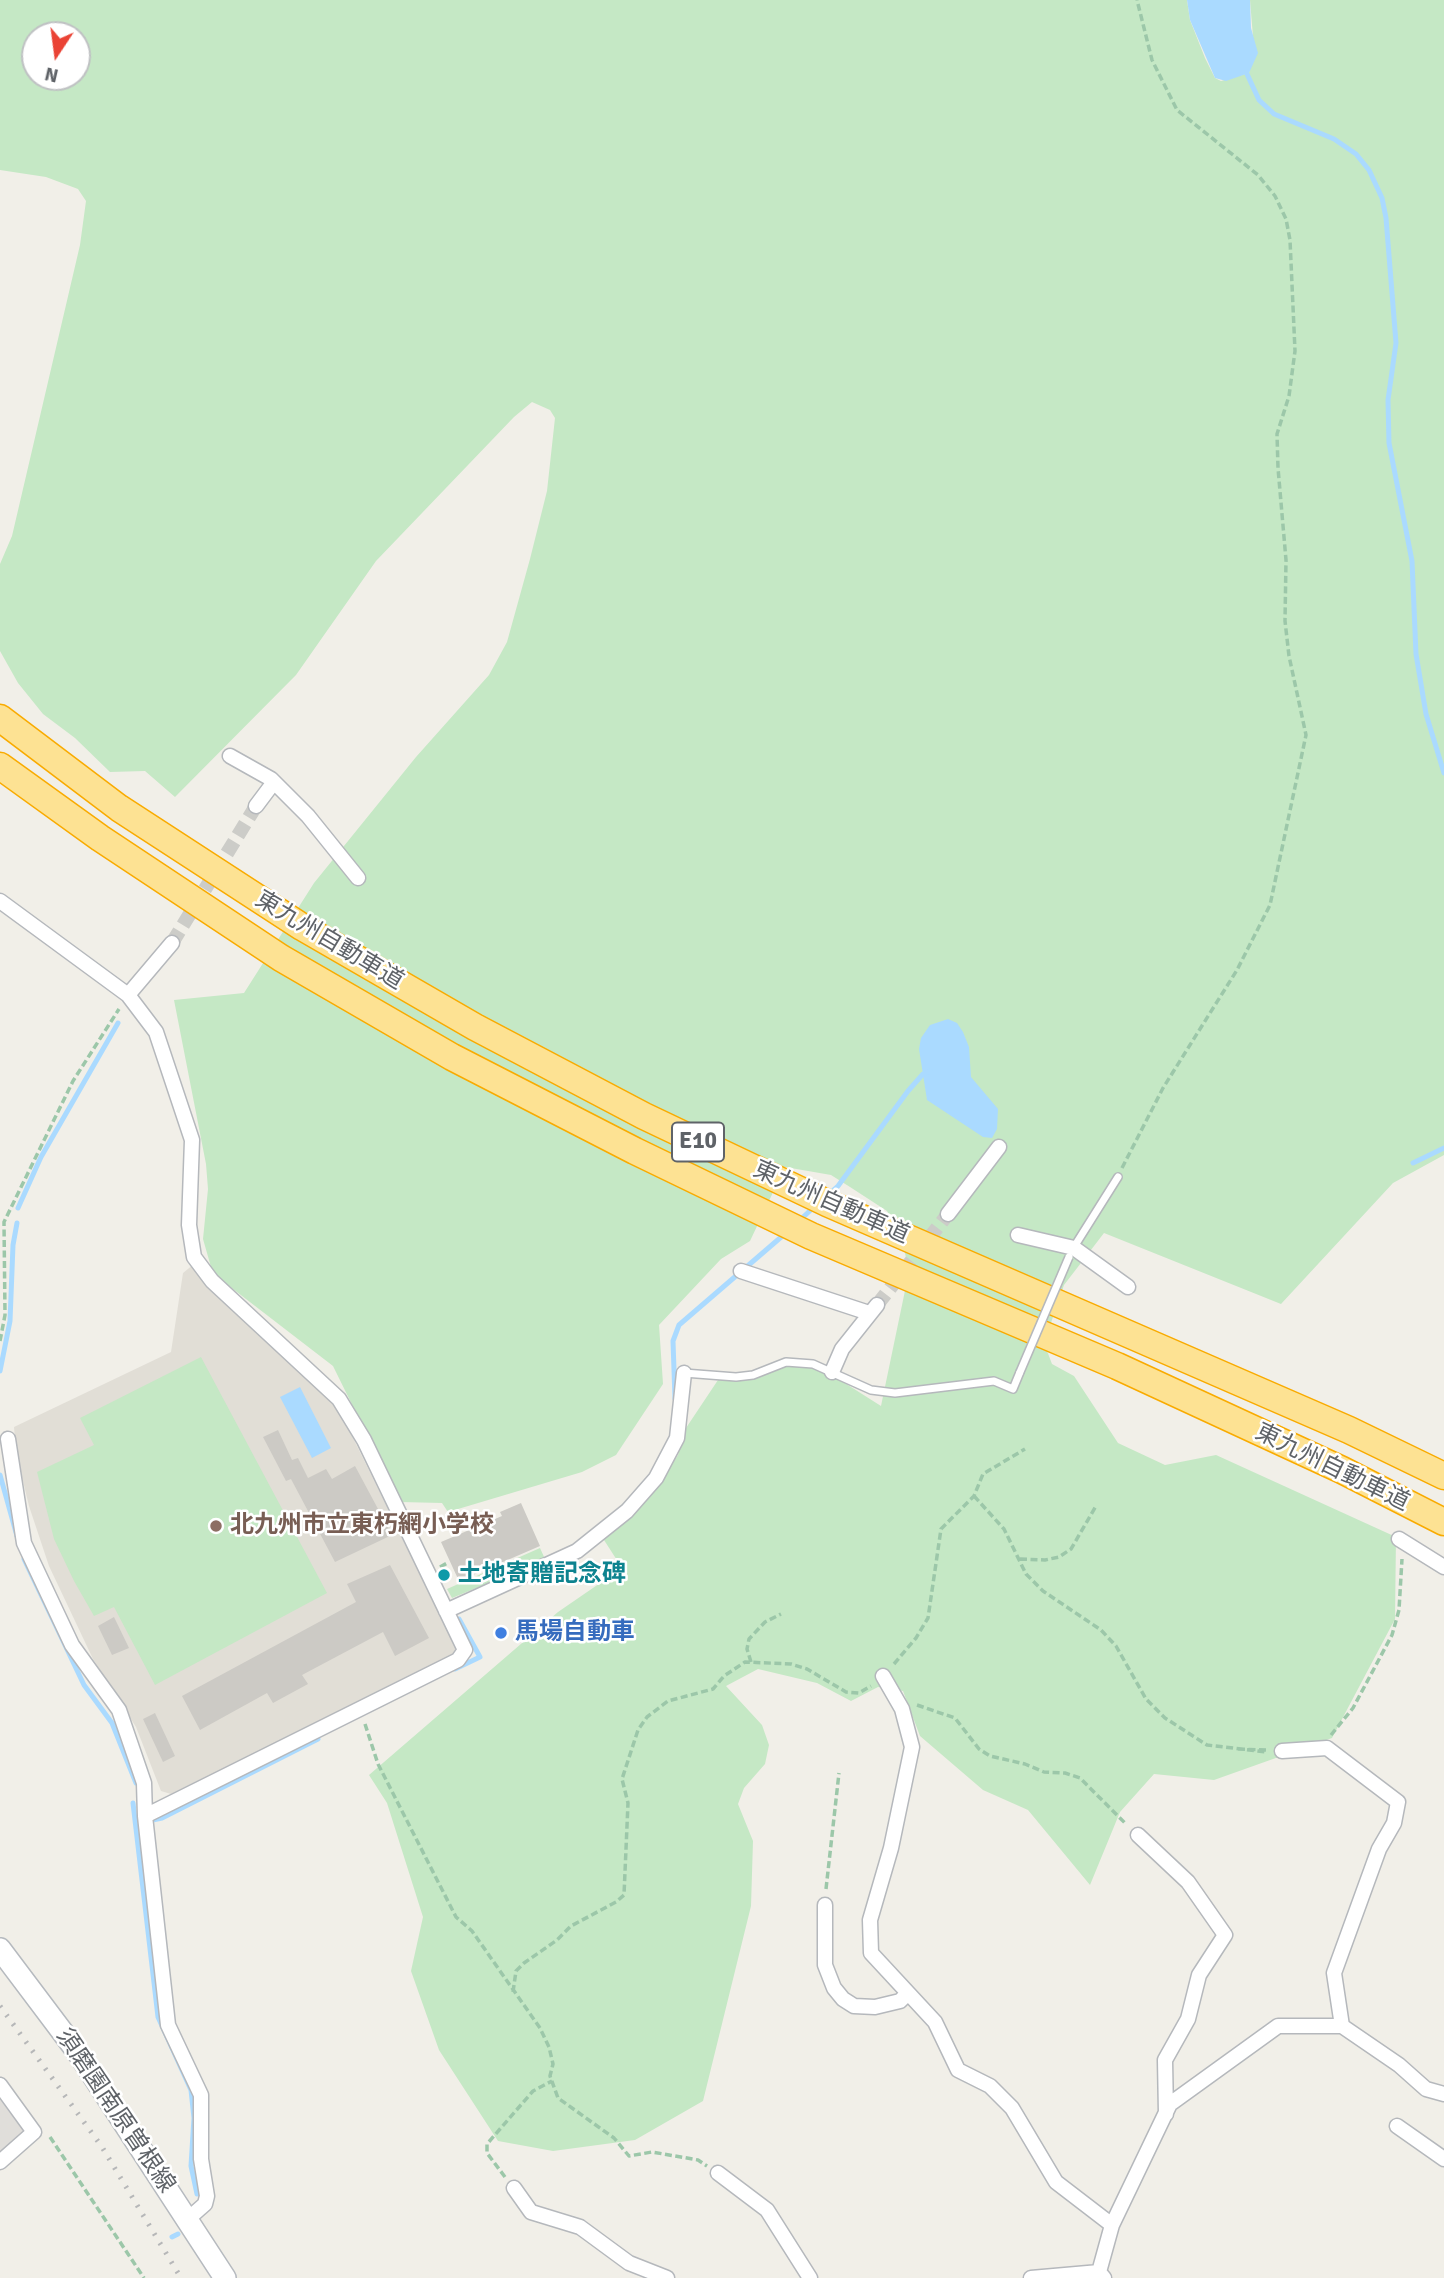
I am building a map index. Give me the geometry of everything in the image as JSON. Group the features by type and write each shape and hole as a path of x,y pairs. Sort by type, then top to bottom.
{"highway":[{"name":"東九州自動車道","path":"0,718 119,808 302,926 475,1027 643,1116 827,1203 1311,1413 1444,1475"},
{"name":"東九州自動車道","path":"0,765 100,838 281,958 452,1057 635,1151 811,1236 1116,1366 1342,1470 1444,1522"}],"main road":[{"name":"須磨園南原曽根線","path":"0,1949 79,2054 225,2278"}],"street":[{"path":"230,756 274,782 307,816 358,878"},
{"path":"256,806 274,782"},
{"path":"0,901 128,995 156,1032 192,1140 189,1225 194,1257 212,1281 339,1399 364,1440 465,1650 458,1660 145,1815"},
{"path":"128,995 172,943"},
{"path":"948,1214 999,1147"},
{"path":"1017,1235 1071,1252 1128,1287"},
{"path":"741,1271 873,1309 842,1349 832,1372"},
{"path":"446,1611 577,1550 627,1511 656,1478 673,1448 682,1419 684,1373"},
{"path":"8,1439 24,1543 72,1645 119,1710 144,1783 145,1815 168,2025 201,2095 201,2159 207,2196 205,2204 186,2216"},
{"path":"1403,1541 1444,1567"},
{"path":"883,1676 894,1693 908,1726 911,1764 868,1935 871,1953 935,2022 958,2070 990,2086 1012,2108 1056,2182 1112,2225"},
{"path":"1282,1751 1327,1748 1398,1802 1394,1823 1379,1849 1334,1973 1342,2026"},
{"path":"1139,1835 1188,1882 1225,1935 1199,1975 1188,2019 1165,2060 1166,2114"},
{"path":"825,1905 825,1965 834,1988 843,1999 854,2006 874,2007 900,2001 907,1994"},
{"path":"1031,2278 1102,2275 1112,2225 1170,2104 1278,2026 1342,2026 1388,2057 1426,2089 1444,2094"},
{"path":"0,2085 34,2132 0,2162"},
{"path":"1397,2126 1444,2159"},
{"path":"718,2173 767,2210 810,2278"},
{"path":"514,2188 530,2212 580,2227 628,2263 667,2278"}],"lane":[{"path":"684,1373 736,1377 753,1375 786,1363 813,1364 871,1390 895,1393 994,1381 1013,1390 1071,1252 1118,1177"}],"path":[{"path":"1118,1177 1163,1088 1237,970 1270,905 1306,735 1285,621 1286,559 1278,468 1277,434 1289,396 1295,351 1290,240 1286,219 1275,196 1258,175 1177,110 1152,60 1137,0"},
{"path":"0,1341 5,1315 5,1222 74,1081 128,995"},
{"path":"513,1992 516,1971 524,1963 557,1940 571,1926 624,1895 628,1803 622,1779 638,1730 647,1717 668,1700 713,1689 724,1676 745,1662 791,1664 807,1669 846,1692 859,1693 883,1676 916,1638 928,1618 941,1529 974,1496 983,1474 1025,1450"},
{"path":"974,1496 1004,1529 1026,1574 1043,1591 1101,1630 1116,1646 1146,1699 1165,1718 1184,1732 1219,1749 1257,1753 1282,1751"},
{"path":"1020,1559 1045,1560 1059,1557 1072,1549 1096,1506"},
{"path":"1327,1748 1330,1736 1353,1708 1392,1635 1399,1610 1403,1541"},
{"path":"751,1662 747,1649 749,1639 765,1622 781,1614"},
{"path":"894,1693 910,1703 955,1718 979,1749 990,1756 1025,1764 1044,1772 1065,1773 1080,1778 1139,1835"},
{"path":"360,1708 378,1764 446,1900 550,2047 552,2081 558,2098 614,2138 629,2156 652,2152 698,2160 718,2173"},
{"path":"1233,1748 1282,1751"},
{"path":"825,1905 827,1860 839,1773"},
{"path":"514,2188 492,2162 487,2152 487,2144 533,2091 552,2081"},
{"path":"34,2132 47,2133 144,2278"}],"shaded area":[{"name":"北九州市立東朽網小学校","path":"194,1264 203,1282 222,1301 322,1375 456,1647 454,1655 171,1794 161,1791 136,1727 93,1659 49,1566 29,1506 16,1452 14,1427 171,1352 183,1273"},
{"path":"0,2089 34,2132 0,2162"}],"green space":[{"path":"0,0 1187,0 1190,20 1205,58 1215,78 1221,81 1249,73 1253,37 1250,0 1444,0 1444,1155 1393,1183 1281,1304 1104,1233 1064,1285 1044,1343 1052,1364 1074,1376 1118,1443 1165,1465 1216,1455 1396,1537 1395,1619 1332,1738 1214,1780 1154,1774 1120,1812 1090,1885 1028,1810 983,1790 920,1736 903,1691 878,1687 851,1701 817,1683 758,1669 726,1686 762,1725 769,1745 765,1764 744,1788 738,1804 753,1841 751,1906 703,2101 635,2140 553,2151 498,2141 439,2050 411,1971 423,1917 387,1803 369,1775 558,1612 622,1568 604,1540 662,1479 678,1455 686,1428 718,1380 737,1380 785,1365 821,1368 881,1406 907,1281 907,1262 901,1236 887,1211 831,1175 785,1167 750,1241 721,1259 659,1325 663,1384 616,1455 582,1472 448,1512 442,1503 400,1502 333,1366 220,1279 211,1267 203,1239 208,1189 206,1164 174,1000 244,993 314,883 416,757 489,675 507,642 530,559 547,491 555,418 550,410 532,402 514,417 376,561 296,675 175,797 145,771 110,772 75,738 43,714 18,683 0,651 0,564 12,536 80,245 86,201 78,189 46,177 0,170"},
{"path":"201,1357 327,1593 155,1685 114,1607 94,1616 74,1581 54,1539 37,1472 94,1445 80,1418"},
{"path":"540,1548 545,1559 537,1563 452,1598 447,1589"}],"water":[{"path":"1187,0 1250,0 1251,28 1258,53 1249,73 1226,81 1215,78 1190,20"},
{"path":"948,1019 957,1023 969,1047 971,1077 998,1109 997,1129 992,1138 983,1137 927,1100 919,1049 921,1038 930,1025"},
{"path":"300,1387 331,1448 312,1458 280,1397"}],"building":[{"path":"278,1430 292,1460 298,1458 308,1478 326,1469 332,1479 355,1466 392,1535 335,1562 291,1479 286,1481 263,1437"},
{"path":"521,1503 540,1546 459,1581 441,1542 502,1516 500,1512"},
{"path":"390,1565 429,1638 395,1656 383,1632 302,1675 308,1684 273,1703 267,1693 200,1730 182,1696 356,1602 347,1584"},
{"path":"114,1617 129,1648 112,1655 98,1626"},
{"path":"155,1713 175,1756 163,1762 143,1719"}],"waterway":[{"path":"1247,74 1259,100 1274,114 1334,139 1356,154 1369,170 1382,198 1396,343 1388,400 1389,443 1412,561 1416,654 1426,714 1444,773"},
{"path":"18,1208 41,1157 118,1023"},
{"path":"828,1195 838,1186 908,1091 923,1074 930,1071"},
{"path":"1413,1163 1444,1148"},
{"path":"799,1221 815,1206"},
{"path":"0,1371 10,1321 13,1245 17,1223"},
{"path":"675,1399 673,1341 679,1325 787,1232"},
{"path":"0,1475 17,1536"},
{"path":"24,1559 84,1685 112,1723 136,1783"},
{"path":"455,1669 480,1657 459,1619"},
{"path":"148,1821 162,1818 318,1739"},
{"path":"133,1803 158,2017 191,2090 194,2118 191,2166 197,2194"},
{"path":"172,2237 178,2234"}],"tunnel":[{"path":"172,943 256,806"},
{"path":"877,1305 948,1214"}],"railway":[{"path":"0,2006 102,2147 181,2278"}],"place":[{"name":"北九州市立東朽網小学校","path":"216,1526"},
{"name":"土地寄贈記念碑","path":"444,1575"},
{"name":"馬場自動車","path":"501,1633"}]}
